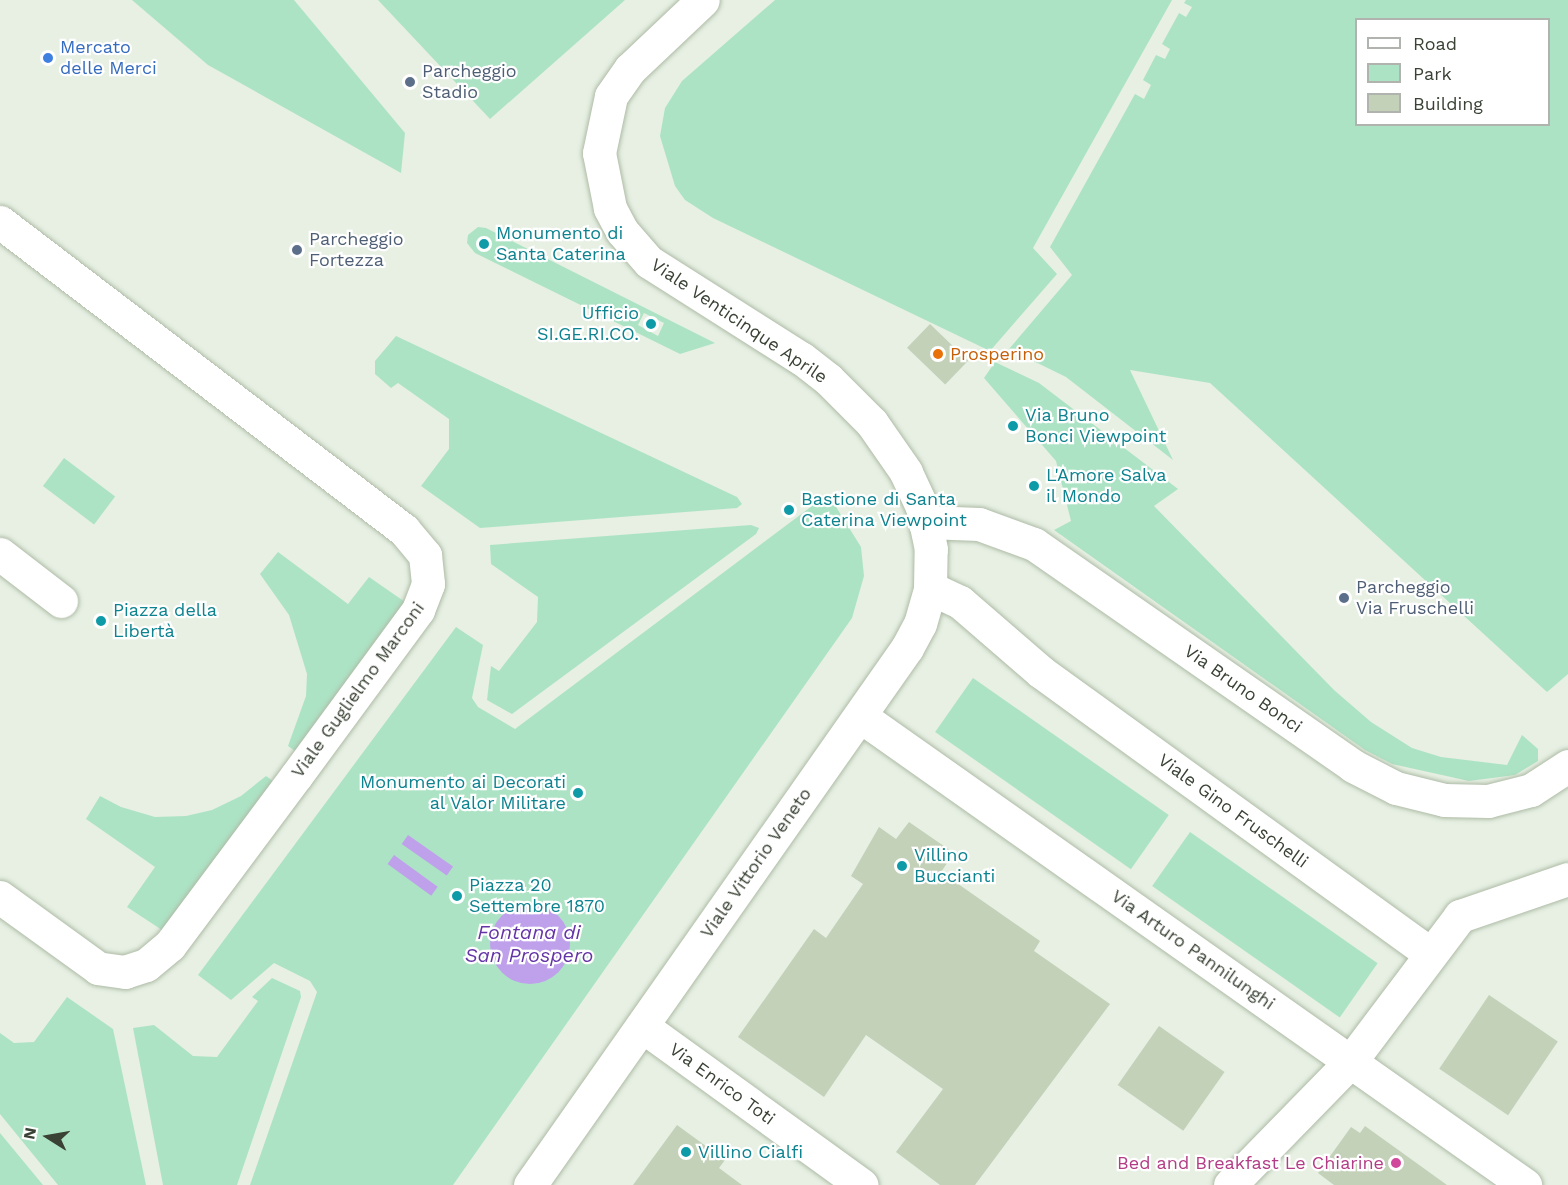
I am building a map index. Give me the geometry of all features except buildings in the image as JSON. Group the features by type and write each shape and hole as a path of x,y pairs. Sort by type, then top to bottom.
{"street":[{"name":"Viale Venticinque Aprile","path":"703,0 642,56 611,96 599,153 610,208 622,231 649,262 785,347 852,401 902,465 927,522"},
{"name":"Viale Guglielmo Marconi","path":"0,222 404,530 425,555 428,584 418,610 296,776 170,945 146,965 125,972 98,968 0,897"},
{"name":"Viale Vittorio Veneto","path":"530,1185 913,639 930,588 927,522"},
{"name":"Via Bruno Bonci","path":"927,522 979,524 1034,544 1353,766 1410,793 1457,801 1488,801 1531,790 1568,766"},
{"path":"0,554 61,601"},
{"name":"Viale Gino Fruschelli","path":"930,588 960,602 1041,672 1430,954"},
{"name":"Via Arturo Pannilunghi","path":"860,716 1525,1185"},
{"path":"1230,1185 1350,1062 1460,916 1568,879"},
{"name":"Via Enrico Toti","path":"642,1026 861,1185"}],"green space":[{"path":"132,0 294,0 405,133 401,173 208,65"},
{"path":"378,0 625,0 490,119"},
{"path":"775,0 1172,0 1033,248 1057,274 990,351 713,218 685,200 675,186 660,136 665,108 682,81"},
{"path":"1186,0 1568,0 1568,674 1547,692 1210,383 1130,370 1173,460 1066,377 1009,349 1072,275 1050,247 1135,94 1144,99 1151,85 1143,80 1156,55 1165,59 1170,49 1162,44 1179,13 1186,17 1192,7 1184,3"},
{"path":"478,227 486,228 715,343 680,354 475,253 467,243 468,235","holes":["644,313 664,323 658,336 638,325"]},
{"path":"396,336 737,497 742,504 737,508 480,528 421,486 449,449 449,419 398,383 391,388 375,374 375,361"},
{"path":"995,362 1039,383 1178,489 1154,506 1334,690 1371,722 1412,748 1441,757 1507,765 1522,735 1538,749 1538,761 1515,775 1469,781 1392,764 1365,750 1054,530 1071,521 1056,461 984,378"},
{"path":"64,458 115,497 94,524 43,486"},
{"path":"828,494 861,547 864,576 852,618 453,1185 250,1185 317,992 310,981 274,963 231,1000 198,975 456,627 483,645 472,698 478,707 515,729"},
{"path":"751,525 759,528 756,534 512,714 487,700 491,666 499,671 537,622 538,597 491,564 490,545"},
{"path":"278,552 348,604 369,577 408,604 298,753 288,746 306,696 307,674 289,615 260,574"},
{"path":"973,678 1169,815 1131,869 935,732"},
{"path":"266,776 277,784 165,932 127,907 155,867 86,819 100,796 121,807 155,817 186,816 212,810 241,796"},
{"path":"1190,832 1378,963 1340,1017 1152,886"},
{"path":"272,978 300,991 301,997 237,1185 163,1185 133,1028 154,1025 193,1056 217,1057 258,1001 252,997"},
{"path":"67,997 113,1029 146,1185 58,1185 0,1114 0,1033 14,1043 34,1042"},
{"path":"0,1133 43,1185 0,1185"}],"water":[{"path":"408,835 453,867 447,876 402,844"},
{"path":"394,855 438,887 431,896 388,864"},
{"name":"Fontana di San Prospero","path":"530,904 545,907 558,916 567,929 570,944 567,959 558,972 545,981 530,984 515,981 502,972 493,959 490,944 493,929 502,916 515,907"}],"place":[{"name":"Mercato delle Merci","path":"48,58"},
{"name":"Parcheggio Stadio","path":"410,82"},
{"name":"Monumento di Santa Caterina","path":"484,244"},
{"name":"Parcheggio Fortezza","path":"297,250"},
{"name":"Ufficio SI.GE.RI.CO.","path":"651,324"},
{"name":"Prosperino","path":"938,354"},
{"name":"Via Bruno Bonci Viewpoint","path":"1013,426"},
{"name":"L'Amore Salva il Mondo","path":"1034,486"},
{"name":"Bastione di Santa Caterina Viewpoint","path":"789,510"},
{"name":"Parcheggio Via Fruschelli","path":"1344,598"},
{"name":"Piazza della Libertà","path":"101,621"},
{"name":"Monumento ai Decorati al Valor Militare","path":"578,793"},
{"name":"Villino Buccianti","path":"902,866"},
{"name":"Piazza 20 Settembre 1870","path":"457,896"},
{"name":"Villino Cialfi","path":"686,1152"},
{"name":"Bed and Breakfast Le Chiarine","path":"1396,1163"}]}
